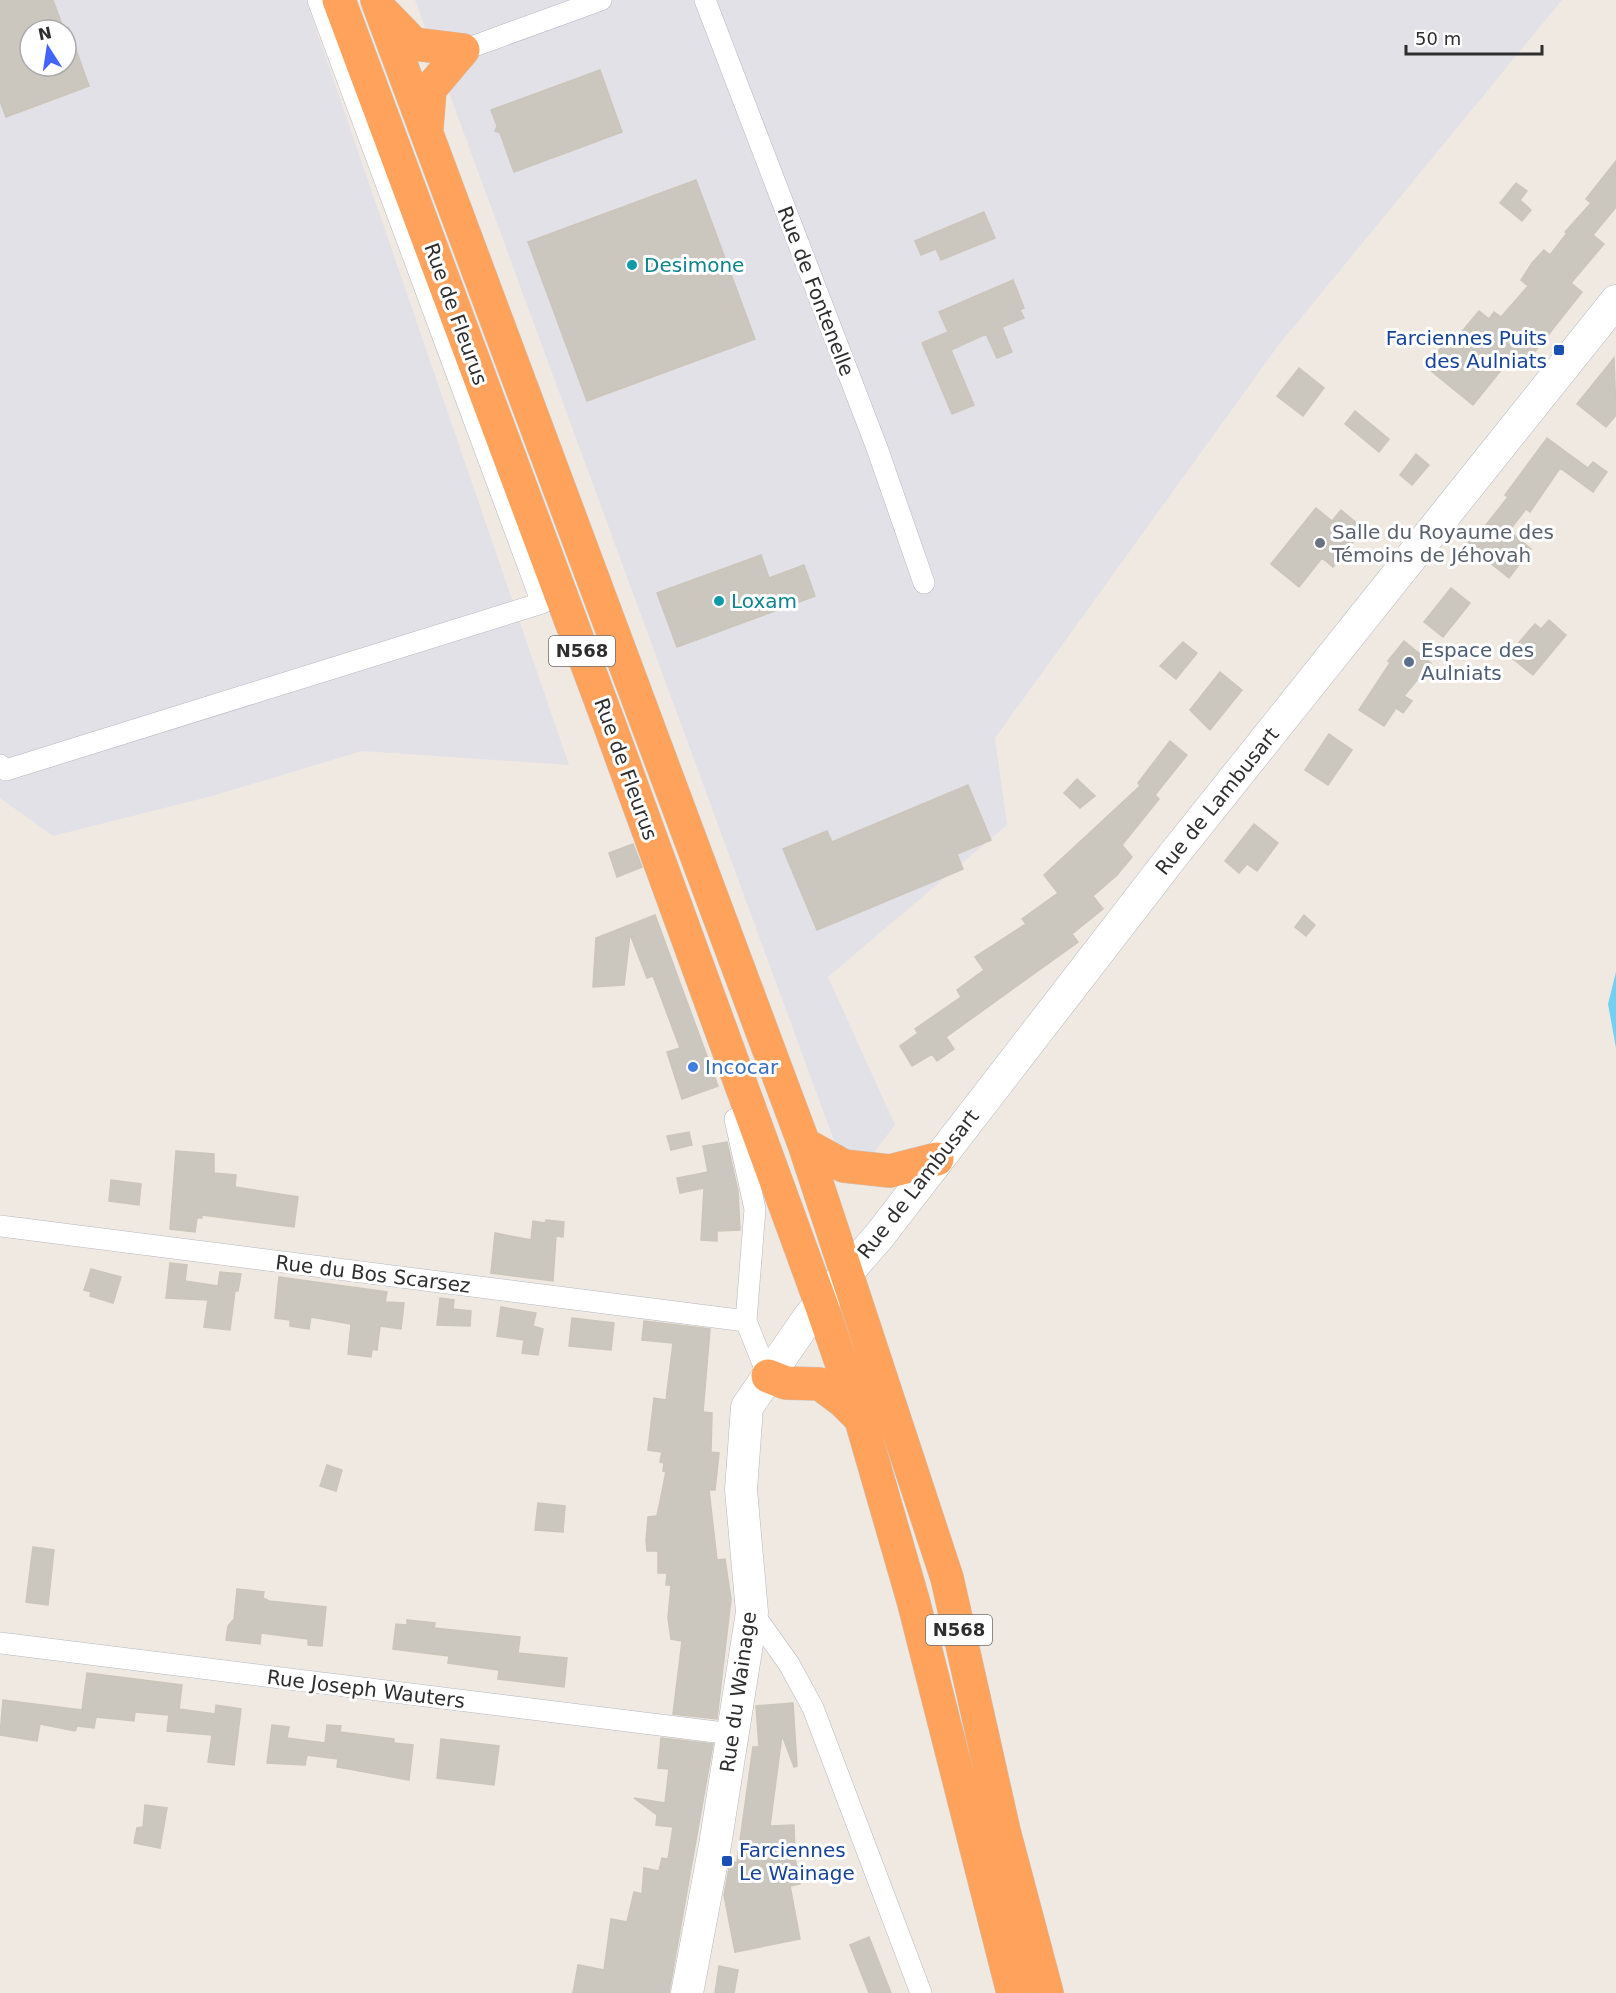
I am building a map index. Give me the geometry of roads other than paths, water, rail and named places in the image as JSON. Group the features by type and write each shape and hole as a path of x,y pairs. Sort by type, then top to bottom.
{"highway":[{"name":"Rue de Fleurus","path":"339,0 610,726 821,1304"},
{"path":"378,3 402,34 414,44 463,50"},
{"name":"Rue de Fleurus","path":"378,3 804,1144 848,1274"},
{"path":"428,138 430,89 463,50"},
{"path":"542,603 564,662 587,706 610,726"},
{"path":"804,1144 844,1166 890,1171 937,1159"},
{"name":"N568","path":"848,1274 947,1578 1004,1831 1047,1993"},
{"name":"N568","path":"821,1304 861,1420 913,1600 1013,1993"},
{"path":"768,1376 786,1383 820,1384 843,1401 861,1420"}],"main road":[{"name":"Rue de Lambusart","path":"821,1304 848,1274 1178,849 1616,301"},
{"name":"Rue du Wainage","path":"687,1993 752,1612 741,1490 747,1407 821,1304"}],"street":[{"path":"0,765 6,770 542,603 318,0"},
{"path":"463,50 601,0"},
{"name":"Rue de Fontenelle","path":"705,0 877,448 924,583"},
{"path":"735,1119 755,1209 746,1322 768,1376"},
{"name":"Rue du Bos Scarsez","path":"0,1226 746,1322"},
{"path":"752,1612 789,1664 813,1708 921,1993"},
{"name":"Rue Joseph Wauters","path":"0,1643 732,1734"}],"water":[{"path":"1616,972 1616,1048 1608,1004"}],"place":[{"name":"Desimone","path":"632,265"},
{"name":"Farciennes Puits des Aulniats","path":"1559,350"},
{"name":"Salle du Royaume des Témoins de Jéhovah","path":"1320,543"},
{"name":"Loxam","path":"719,601"},
{"name":"Espace des Aulniats","path":"1409,662"},
{"name":"Incocar","path":"693,1067"},
{"name":"Farciennes Le Wainage","path":"727,1861"}]}
